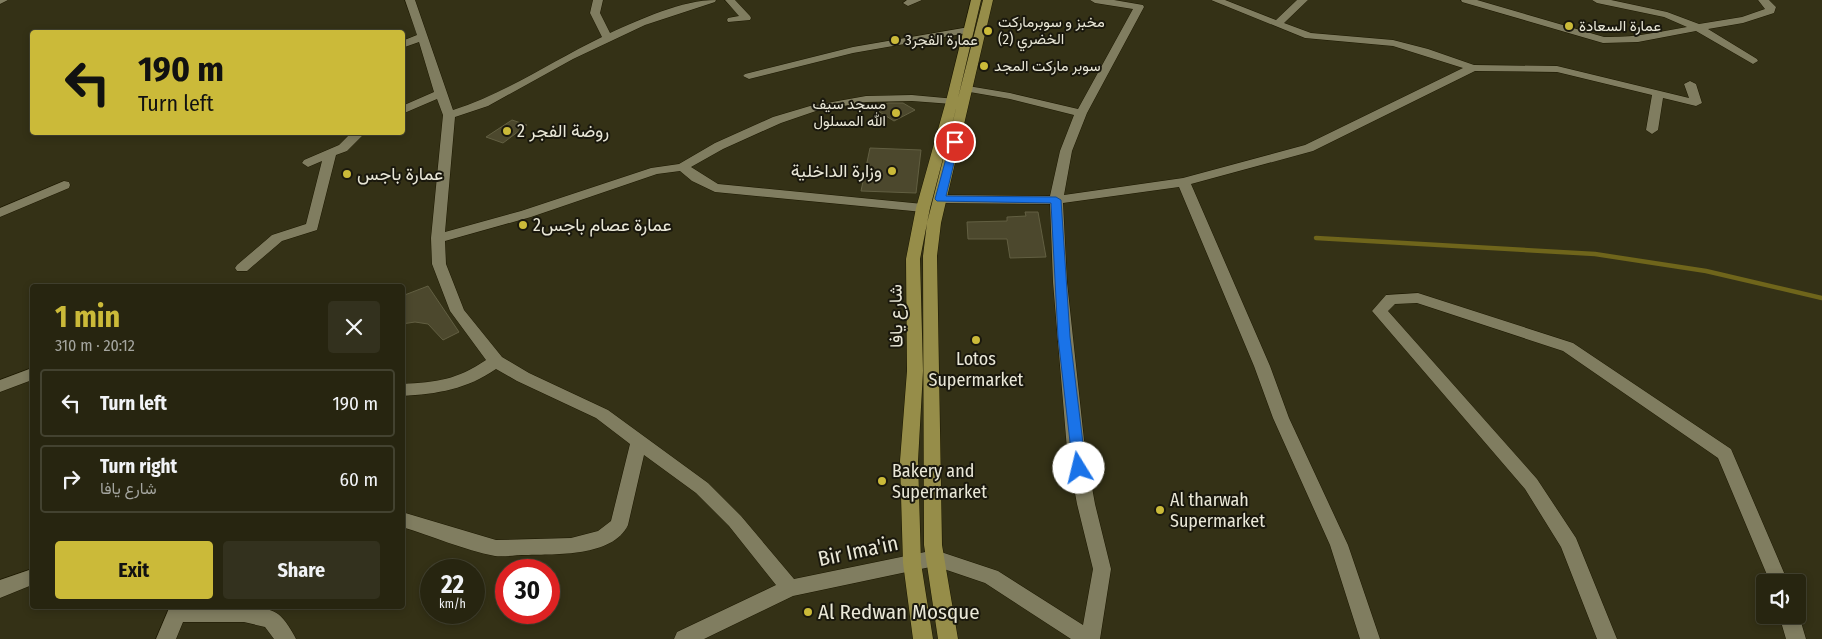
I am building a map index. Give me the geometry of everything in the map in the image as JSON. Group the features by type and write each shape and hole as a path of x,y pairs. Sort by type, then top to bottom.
{"main road":[{"name":"شارع يافا","path":"923,639 912,563 909,461 915,371 913,259 923,208 976,0"},
{"name":"شارع يافا","path":"948,639 933,545 930,256 934,223 968,89 988,0"}],"street":[{"path":"410,0 420,24 439,94 449,115 438,238 438,264 457,311 480,344 496,361 523,378 602,414 702,488 735,521 790,588"},
{"path":"598,0 595,12 608,39"},
{"path":"449,115 484,104 569,57 641,23 711,0"},
{"path":"730,0 746,18 732,20"},
{"path":"935,558 991,577 1089,639 1102,569 1086,504 1076,449 1060,282 1056,200 1066,151 1082,113 1142,4 1095,0"},
{"path":"1216,0 1309,36 1393,43 1473,68 1556,69 1696,103 1690,84"},
{"path":"1277,24 1303,0"},
{"path":"1466,0 1603,40 1639,40 1697,27 1746,20 1760,16 1770,10 1771,7 1763,0"},
{"path":"1597,0 1667,15 1697,27 1753,61"},
{"path":"749,76 844,52 969,30"},
{"path":"405,43 423,36"},
{"path":"940,199 1056,200 1184,182 1309,148 1473,68"},
{"path":"968,89 1010,96 1082,113"},
{"path":"1652,130 1658,93"},
{"path":"405,111 439,94"},
{"path":"438,238 526,214 655,171 682,166 719,146 777,120 814,108 866,99 912,98 952,100"},
{"path":"308,163 343,148 357,135"},
{"path":"242,268 277,238 312,227 331,152"},
{"path":"682,166 697,178 715,188 923,208"},
{"path":"1184,182 1282,418 1339,545 1370,639"},
{"path":"0,213 64,185"},
{"path":"1607,639 1565,536 1531,484 1379,311 1391,299 1418,298 1568,347 1725,454 1776,574"},
{"path":"405,390 450,387 470,379 496,361"},
{"path":"0,386 30,375"},
{"path":"405,520 496,548 571,546 603,538 619,525 639,441"},
{"name":"Bir Ima'in","path":"684,639 790,588 935,558"},
{"path":"0,588 30,578"},
{"path":"166,639 180,610 244,612 271,620 286,639"},
{"path":"1792,624 1796,639"}],"building":[{"name":"مسجد سيف الله المسلول","path":"888,103 903,103 915,110 894,121 875,109"},
{"name":"روضة الفجر 2","path":"512,120 527,125 503,143 486,137"},
{"name":"وزارة الداخلية","path":"870,148 921,150 916,193 861,191"},
{"path":"1025,212 1038,212 1046,257 1010,258 1007,239 968,239 967,222 1007,221 1007,217 1026,216"},
{"path":"428,286 459,332 443,340 428,324 415,322 405,324 405,295"}],"waterway":[{"path":"1316,238 1595,254 1706,271 1822,298"}],"place":[{"name":"عمارة السعادة","path":"1569,26"},
{"name":"مخبز و سوبرماركت الخضري (2)","path":"988,31"},
{"name":"عمارة الفجر3","path":"895,40"},
{"name":"سوبر ماركت المجد","path":"984,66"},
{"name":"مسجد سيف الله المسلول","path":"896,113"},
{"name":"روضة الفجر 2","path":"507,131"},
{"name":"وزارة الداخلية","path":"892,171"},
{"name":"عمارة باجس","path":"347,174"},
{"name":"عمارة عصام باجس2","path":"523,225"},
{"name":"Lotos Supermarket","path":"976,340"},
{"name":"Bakery and Supermarket","path":"882,481"},
{"name":"Al tharwah Supermarket","path":"1160,510"},
{"name":"Al Redwan Mosque","path":"808,612"}],"route":[{"path":"955,142 940,199 1056,200 1064,337 1079,468"}]}
